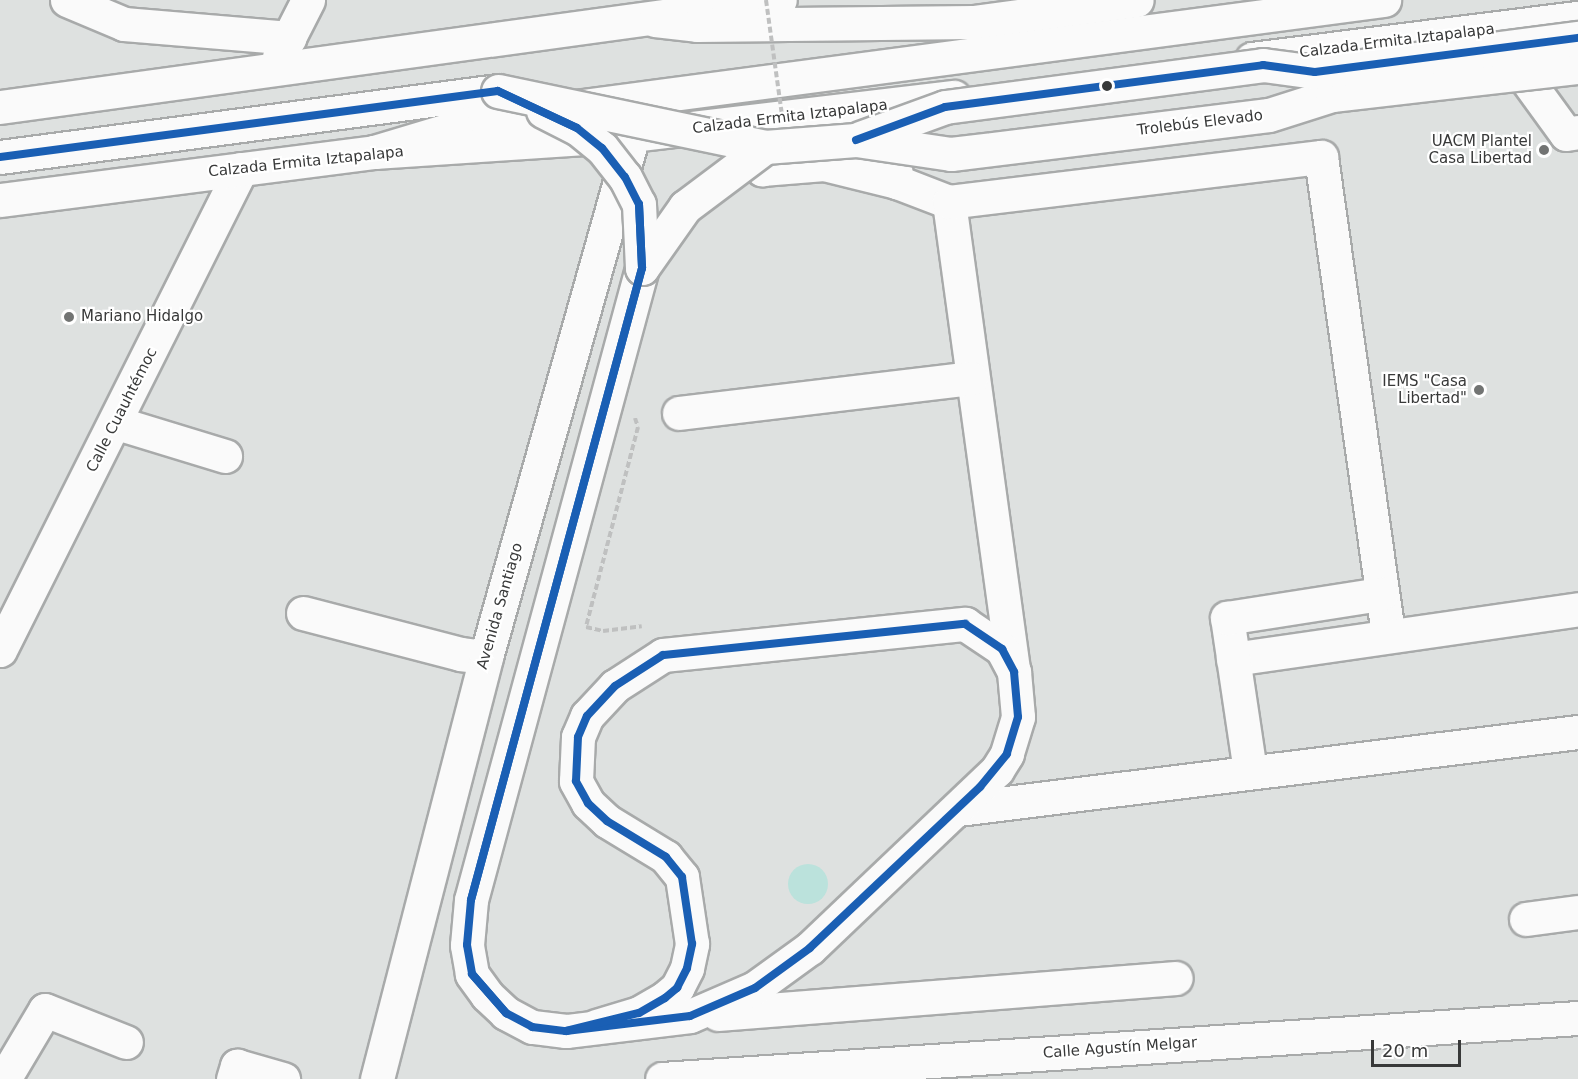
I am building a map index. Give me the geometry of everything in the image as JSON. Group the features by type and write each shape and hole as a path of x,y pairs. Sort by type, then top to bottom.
{"main road":[{"path":"271,72 308,0"},
{"path":"0,107 271,72 659,10 780,0"},
{"path":"659,10 696,25 973,22 1137,0"},
{"path":"374,153 484,119 1384,0"},
{"path":"72,2 289,38"},
{"name":"Calzada Ermita Iztapalapa","path":"0,200 374,153 633,135 768,131 886,106 1578,18"},
{"path":"1506,27 1513,61 1566,134 1578,132"},
{"name":"Trolebús Elevado","path":"856,140 945,107 1263,65 1315,72 1578,38"},
{"name":"Trolebús Elevado","path":"0,157 498,92 768,131 856,140 951,154 1269,115 1332,95 1578,67"},
{"path":"498,92 577,128 602,148 625,177 639,204 642,268 471,900 467,945 472,974 506,1013 532,1027 566,1031 690,1016 1176,978"},
{"path":"886,106 897,182"},
{"path":"768,131 762,169 824,164 897,182 950,202 1321,157 1388,634"},
{"path":"642,268 685,207 768,131"},
{"name":"Avenida Santiago","path":"377,1079 486,657 633,135"},
{"name":"Calle Cuauhtémoc","path":"0,650 117,423 241,169"},
{"path":"690,1016 724,1004 786,969 958,809 997,770 1007,754 1018,717 1014,672 971,378 950,202"},
{"path":"679,413 971,378"},
{"path":"117,423 225,456"},
{"path":"1250,771 1227,618 1381,594"},
{"path":"1233,659 1388,634 1578,609"},
{"path":"303,613 460,654 486,657"},
{"path":"596,1026 639,1013 666,998 677,988 687,968 692,944 682,877 666,857 607,821 588,803 576,781 578,736 587,716 615,686 663,655 965,624 1002,649 1014,672"},
{"path":"958,809 1578,732"},
{"path":"1526,919 1578,912"},
{"path":"4,1070 45,1010 126,1042"},
{"name":"Calle Agustín Melgar","path":"662,1079 1045,1066 1578,1018"},
{"path":"233,1079 237,1066 283,1079"}],"path":[{"path":"766,0 768,131"}],"shaded area":[{"path":"808,864 816,865 822,870 827,876 827,892 822,898 816,903 808,904 800,903 794,898 789,892 788,884 789,876 794,870 800,865"}],"transit line":[{"path":"856,140 945,107 1263,65 1315,72 1578,38"},
{"path":"0,157 498,91"},
{"path":"498,91 577,128"},
{"path":"498,91 577,128"},
{"path":"577,128 602,148 625,177 639,204"},
{"path":"639,204 642,268"},
{"path":"639,204 642,268"},
{"path":"471,900 642,268"},
{"path":"471,900 642,268"},
{"path":"965,624 1002,649 1014,672 1018,717 1007,754 980,787 810,948 755,988 690,1016 566,1031 639,1013 665,998 677,988 687,968 692,944 682,877 666,857 607,821 588,803 576,781 578,737 587,716 615,686 663,655 965,624"},
{"path":"471,900 467,945 472,974"},
{"path":"472,974 506,1013"},
{"path":"472,974 506,1013"},
{"path":"506,1013 532,1027 566,1031"}],"place":[{"name":"UACM Plantel Casa Libertad","path":"1544,150"},
{"name":"Mariano Hidalgo","path":"69,317"},
{"name":"IEMS \"Casa Libertad\"","path":"1479,390"}]}
